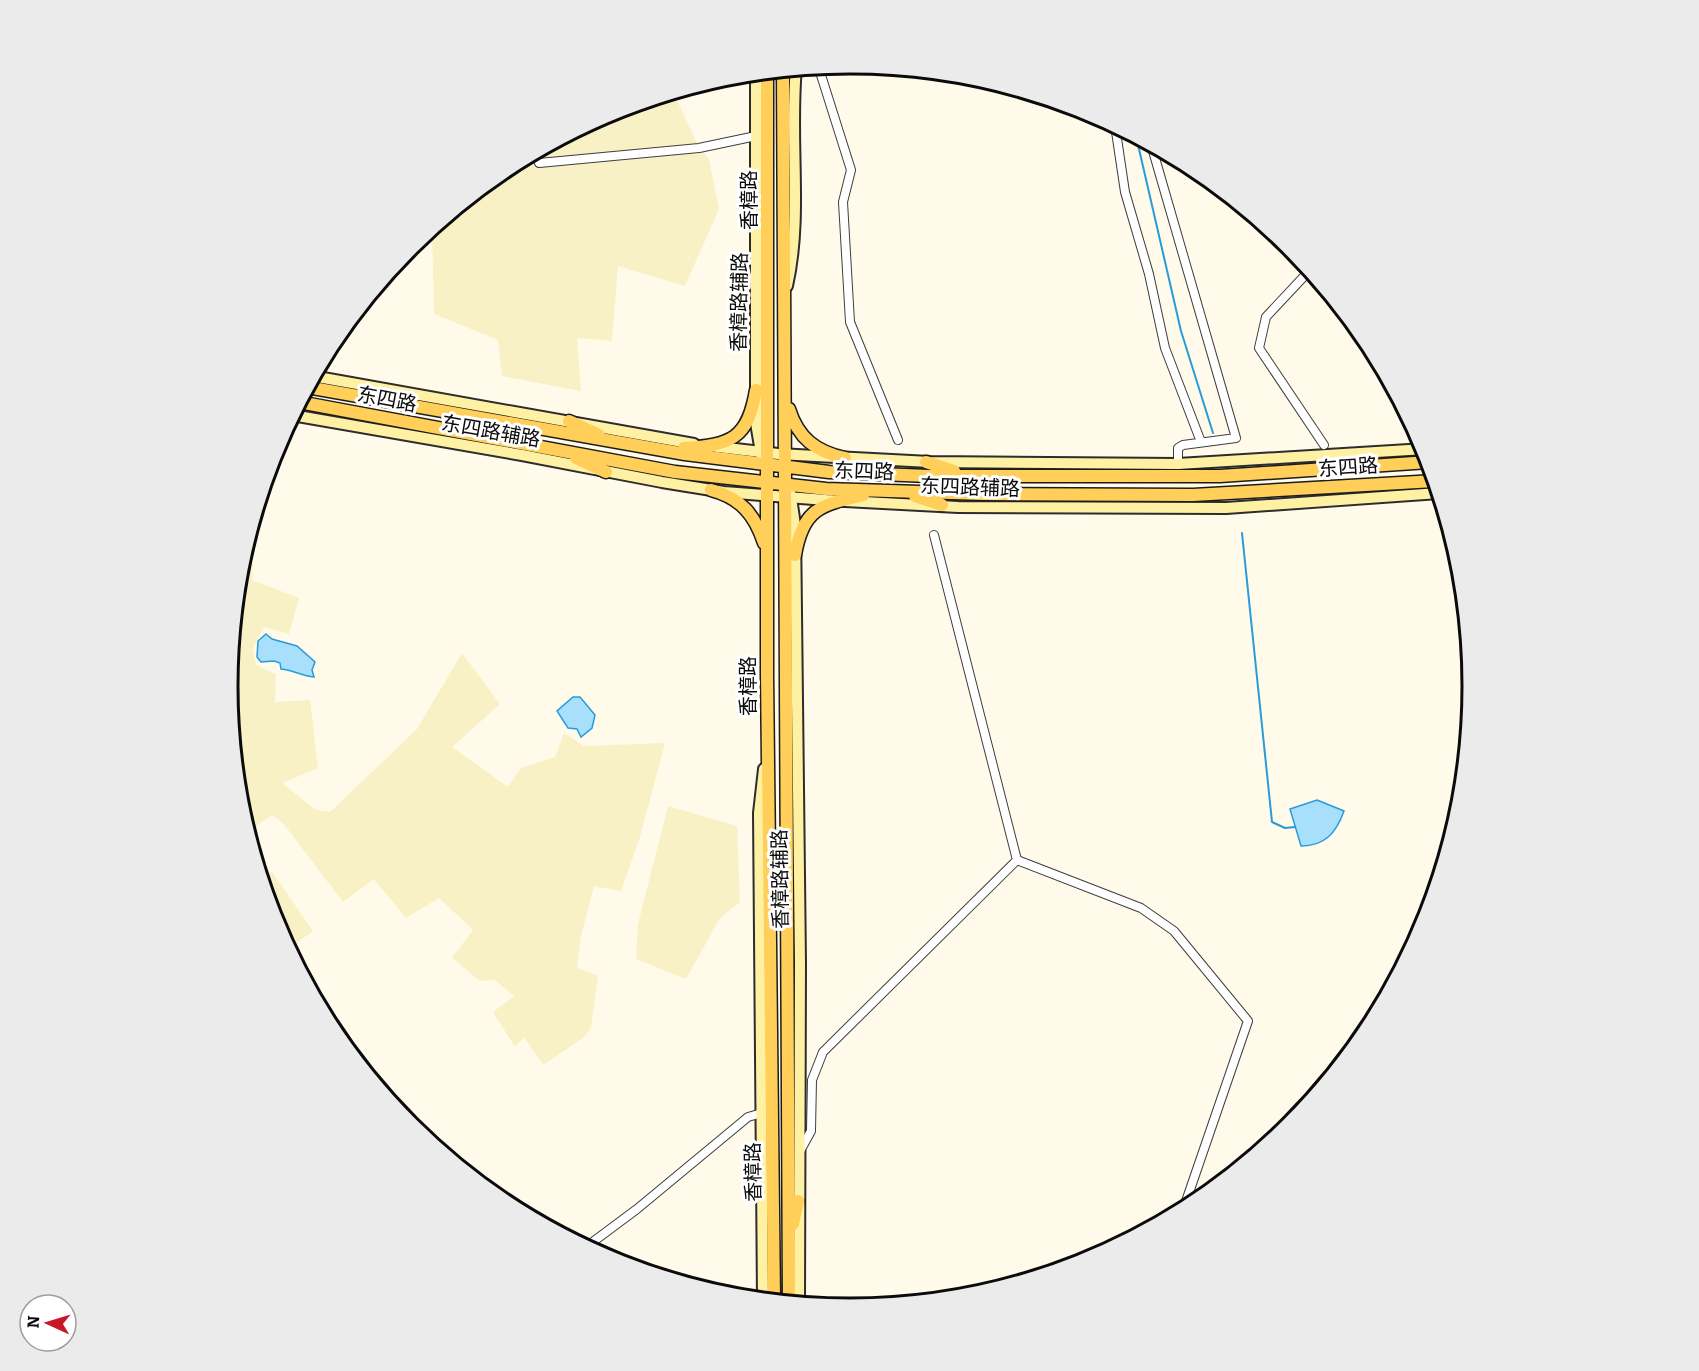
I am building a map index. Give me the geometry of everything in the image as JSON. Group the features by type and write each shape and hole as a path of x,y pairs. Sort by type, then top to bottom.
{"main road":[{"name":"香樟路","path":"785,295 794,253 793,99 795,76"},
{"name":"香樟路","path":"783,78 784,455 787,492 789,1294"},
{"name":"香樟路","path":"767,79 765,459 774,1292"},
{"name":"香樟路辅路","path":"756,81 756,423 765,459"},
{"name":"东四路辅路","path":"320,377 709,446 765,459 784,455 926,462 1178,464 1414,450"},
{"name":"东四路","path":"314,388 658,449 765,459 785,468 892,475 1220,476 1419,463"},
{"path":"785,389 791,416 799,432 821,451 845,458"},
{"path":"658,449 726,443 740,433 750,415 756,390"},
{"name":"东四路","path":"307,404 787,492 1222,494 1426,482"},
{"name":"东四路辅路","path":"300,416 522,454 606,472 711,490 767,488"},
{"path":"569,421 613,441"},
{"path":"561,451 606,472"},
{"path":"926,462 964,475"},
{"path":"711,490 733,498 747,509 757,525 767,555"},
{"path":"795,555 800,534 808,518 822,506 881,491"},
{"name":"香樟路辅路","path":"787,492 795,555 800,987 799,1295"},
{"name":"东四路辅路","path":"787,492 837,501 942,506 1226,508 1430,494"},
{"path":"902,492 942,506"},
{"path":"763,1291 759,813 768,748"},
{"path":"789,1246 798,1202"}],"street":[{"path":"821,75 851,170 843,202 850,322 898,440"},
{"path":"1116,135 1125,192 1149,274 1165,348 1201,442"},
{"path":"538,159 539,163 699,148 756,136"},
{"path":"1154,154 1236,438 1201,442 1178,448 1178,464"},
{"path":"1304,276 1266,317 1259,348 1324,445"},
{"path":"934,535 1017,860"},
{"path":"799,1154 811,1131 812,1080 823,1052 1017,860"},
{"path":"1017,860 1141,908 1174,931 1248,1021 1188,1195"},
{"path":"594,1241 637,1209 748,1117 762,1113"}],"shaded area":[{"path":"676,99 697,143 709,160 719,209 685,286 618,266 612,341 577,338 581,391 502,376 498,340 434,314 432,238 446,225 509,177 544,155 615,120"},
{"path":"253,549 252,580 299,598 289,634 264,627 253,648 256,665 276,674 275,702 310,700 318,768 282,783 316,810 330,812 417,729 462,653 500,704 452,747 508,787 521,768 555,757 564,733 584,746 665,743 640,837 621,891 594,886 581,936 577,968 598,976 591,1028 583,1038 543,1065 524,1037 515,1047 493,1012 514,996 495,980 480,981 452,958 473,930 439,898 406,918 374,879 343,902 283,823 272,815 254,827 243,765 239,726 239,645"},
{"path":"668,806 737,826 740,902 720,918 686,979 636,959 638,924"},
{"path":"272,872 313,931 295,944 284,920 267,873"}],"water":[{"path":"266,634 272,639 297,646 315,662 312,670 314,677 281,669 280,663 274,661 261,662 257,657 258,641"},
{"path":"573,697 580,697 595,715 592,728 581,737 577,729 568,728 557,711"},
{"path":"1317,800 1344,811 1337,826 1328,837 1317,844 1301,846 1290,809"}],"waterway":[{"path":"1138,146 1181,331 1213,433"},
{"path":"1242,533 1272,822 1285,828 1295,827"}]}
